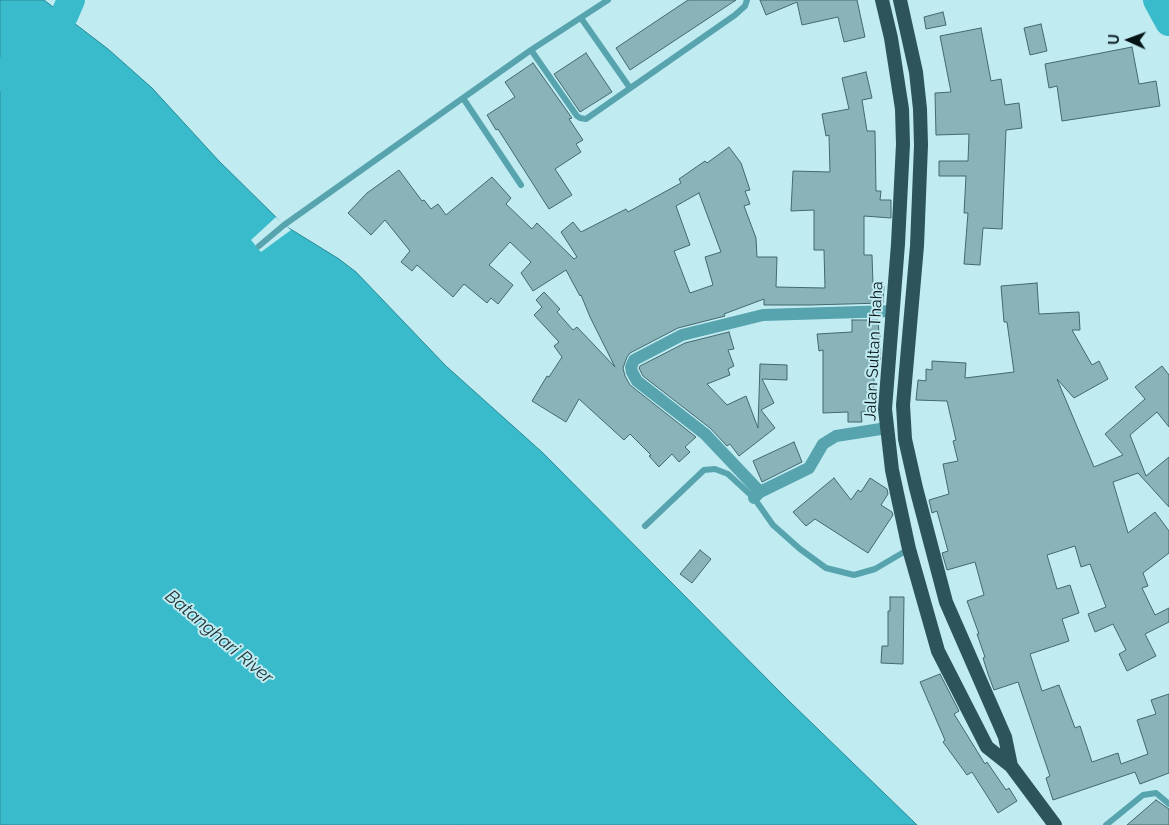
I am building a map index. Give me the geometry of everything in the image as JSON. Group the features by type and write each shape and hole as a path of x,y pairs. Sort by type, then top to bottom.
{"highway":[{"name":"Jalan Sultan Thaha","path":"882,0 892,38 902,109 903,144 898,244 885,409 892,470 909,549 938,651 986,747 1011,766 1055,825"},
{"name":"Jalan Sultan Thaha","path":"900,0 916,72 921,145 917,246 903,405 905,439 946,602 1005,737 1011,766"},
{"path":"898,244 917,246"},
{"path":"909,549 930,541"}],"street":[{"path":"887,428 836,436 822,444 809,468 757,495 705,434 638,381 631,367 634,360 682,335 763,315 892,311"}],"lane":[{"path":"259,246 284,225 531,50 608,0"},
{"path":"531,50 576,116 586,119 735,15 745,6 747,0"},
{"path":"581,18 630,88"},
{"path":"463,98 521,185"},
{"path":"645,526 704,470 715,469 728,474 757,495 773,525 800,549 826,568 854,575 875,569 909,549"},
{"path":"1106,825 1143,795 1156,793 1169,804"}],"water":[{"name":"Batanghari River","path":"0,0 44,0 108,49 152,88 218,160 284,225 339,259 356,272 446,366 543,453 788,700 917,825 0,825"}],"pier":[{"path":"276,217 291,230 261,252 251,240"}],"building":[{"path":"688,0 736,0 630,70 616,48"},
{"path":"760,0 857,0 865,37 844,42 838,17 802,25 797,2 766,15"},
{"path":"943,12 946,25 926,29 924,17"},
{"path":"1041,24 1047,51 1030,55 1024,28"},
{"path":"981,28 991,81 1001,79 1005,105 1019,103 1022,128 1006,130 1002,229 983,228 980,265 964,264 968,213 964,213 966,176 939,176 939,161 968,161 969,134 936,135 935,93 951,92 940,36"},
{"path":"1132,47 1139,84 1156,81 1160,106 1062,121 1057,86 1049,88 1045,64"},
{"path":"586,53 612,92 580,112 554,74"},
{"path":"533,63 572,118 569,119 583,140 576,144 581,152 555,169 572,195 549,209 487,115 515,97 505,82"},
{"path":"866,72 872,98 862,100 867,131 875,131 876,191 881,191 880,200 891,200 891,218 864,216 864,255 872,255 873,285 884,286 883,303 764,305 764,299 724,314 725,316 678,328 630,353 623,368 630,385 696,437 685,447 690,452 679,462 672,454 659,467 649,456 651,455 630,434 624,440 579,399 566,422 532,401 547,376 549,377 562,357 554,346 559,342 534,315 542,307 536,300 544,292 560,309 557,312 573,330 577,327 615,367 581,295 566,270 533,291 521,273 531,262 510,242 489,265 513,285 498,304 491,298 487,303 464,284 453,297 417,265 412,271 401,262 410,251 385,220 371,235 348,213 367,193 399,170 422,201 424,200 431,209 438,204 446,215 492,177 511,198 506,204 532,229 537,223 574,259 577,257 561,232 573,222 581,232 626,209 628,212 681,183 679,179 705,161 707,163 729,147 741,163 750,190 745,191 750,204 744,206 756,238 757,257 777,257 776,287 825,288 824,250 814,250 814,210 791,211 793,171 830,172 829,135 826,136 822,114 849,109 842,78","holes":["699,193 721,252 705,257 713,285 690,293 674,251 690,245 676,206"]},
{"path":"1037,283 1039,314 1079,312 1080,330 1072,330 1092,365 1099,361 1108,379 1074,398 1057,379 1094,467 1123,455 1105,434 1145,399 1135,387 1162,366 1169,375 1169,427 1157,412 1130,435 1146,476 1169,457 1169,507 1138,473 1113,482 1128,533 1155,512 1169,531 1169,553 1143,573 1148,586 1142,588 1155,615 1169,608 1169,622 1145,634 1156,656 1127,671 1119,654 1126,650 1113,624 1095,632 1088,614 1106,607 1090,564 1081,567 1075,546 1047,555 1057,589 1070,585 1079,613 1062,619 1069,641 1030,654 1042,691 1059,685 1075,728 1080,726 1092,762 1118,753 1121,764 1148,754 1137,720 1156,714 1151,700 1169,694 1169,773 1140,784 1135,772 1053,800 1046,778 1050,776 1018,682 994,690 988,674 983,658 985,657 977,634 979,634 967,601 984,595 975,562 947,570 942,553 948,551 937,511 932,513 929,500 949,494 943,464 958,461 953,441 956,440 947,401 916,400 918,380 926,381 926,369 932,370 932,361 966,363 965,378 1014,372 1007,322 1004,322 1001,286"},
{"path":"852,320 878,320 880,333 880,360 874,360 874,390 871,390 871,412 861,412 862,422 848,422 848,412 823,413 823,350 819,351 817,334 852,332"},
{"path":"729,332 734,349 728,350 734,366 728,369 730,375 707,384 727,405 746,396 758,428 760,364 787,365 787,380 762,379 774,403 761,410 775,428 739,456 730,444 727,446 710,428 643,376 639,368 685,343"},
{"path":"794,442 802,462 762,482 753,461"},
{"path":"834,478 851,500 858,490 861,492 870,478 887,489 888,494 881,505 892,512 893,515 868,553 815,519 806,526 793,512"},
{"path":"700,550 711,559 692,583 680,574"},
{"path":"890,597 904,597 903,664 881,663 882,646 888,646"},
{"path":"940,674 959,711 954,714 985,764 987,762 1006,790 1009,788 1017,801 998,813 972,772 967,775 943,742 945,740 920,682"},
{"path":"1156,800 1169,809 1169,825 1127,825"}],"waterway":[{"path":"0,77 64,16 71,0"},
{"path":"1157,0 1169,22"}]}
